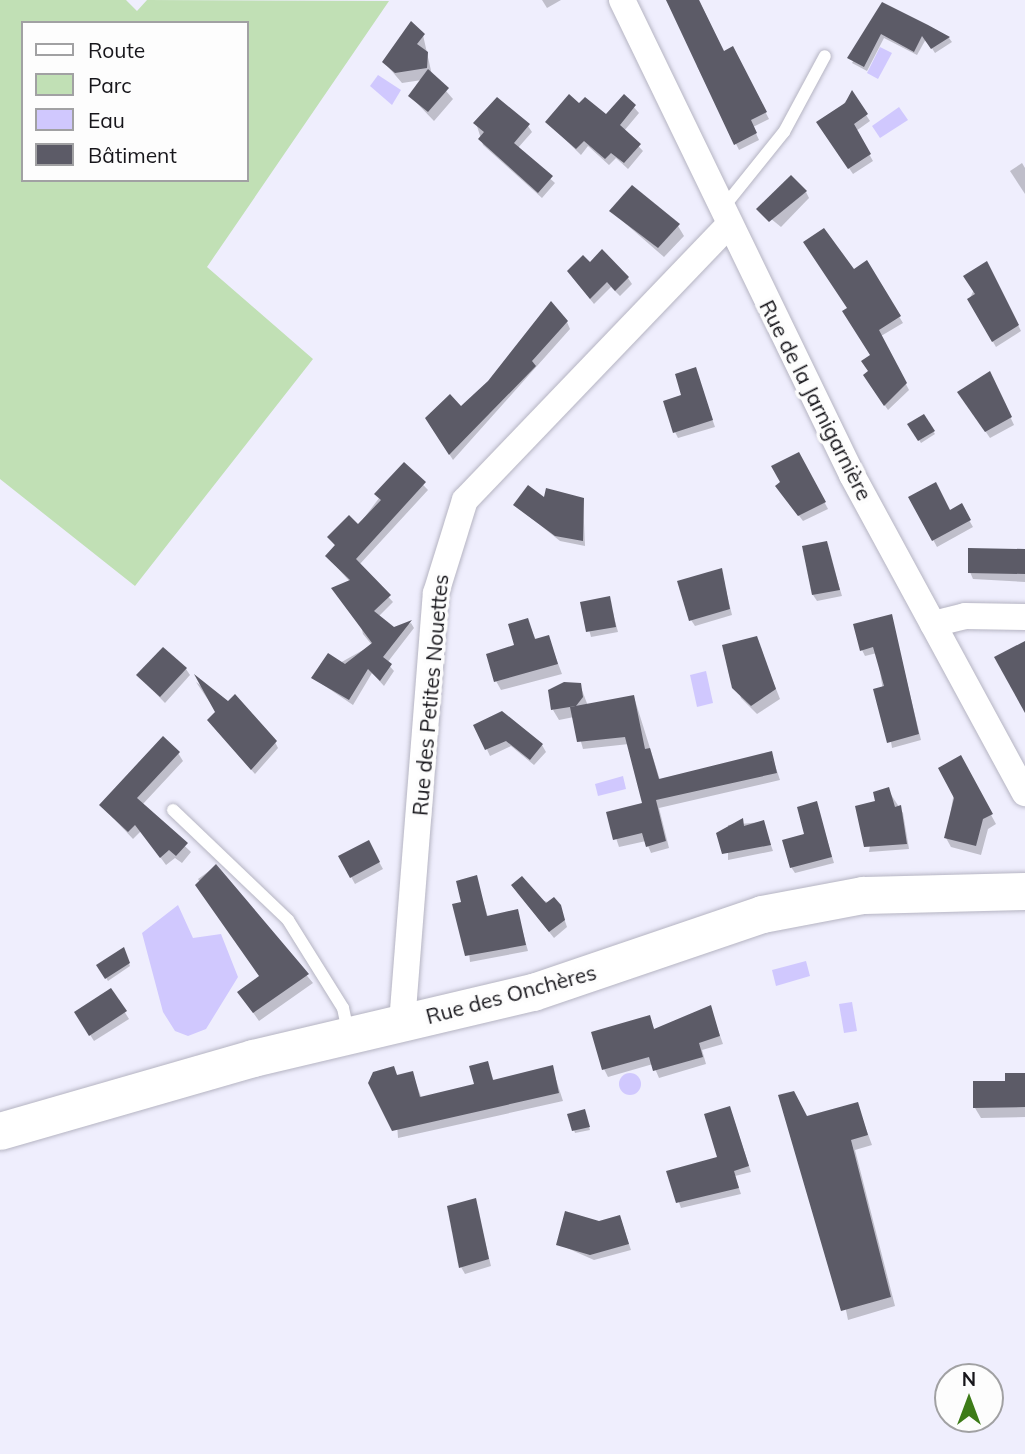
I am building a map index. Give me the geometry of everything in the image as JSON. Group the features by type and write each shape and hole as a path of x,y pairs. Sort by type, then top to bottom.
{"street":[{"name":"Rue de la Jarnigarnière","path":"622,0 725,217 933,624 1025,793"},
{"name":"Rue des Petites Nouettes","path":"402,1023 436,593 460,511 725,217"},
{"path":"933,624 965,616 1025,617"},
{"name":"Rue des Onchères","path":"0,1131 349,1036 533,992 703,931 791,907 901,892 1025,891"}],"lane":[{"path":"725,217 784,132 825,56"},
{"path":"173,810 288,920 343,1008 349,1036"}],"green space":[{"path":"0,0 126,0 137,11 147,0 389,1 207,267 313,359 135,586 0,479"}],"water":[{"path":"880,47 892,53 878,79 867,73"},
{"path":"378,75 401,90 392,105 370,86"},
{"path":"899,107 908,120 880,138 872,126"},
{"path":"706,671 713,703 697,707 690,675"},
{"path":"623,776 626,789 598,796 595,784"},
{"path":"178,905 193,938 221,934 238,977 206,1029 188,1036 175,1031 163,1012 142,933"},
{"path":"806,961 810,976 776,986 772,970"},
{"path":"852,1002 857,1031 844,1033 839,1004"},
{"path":"630,1073 638,1076 641,1084 638,1092 630,1095 622,1092 619,1084 622,1076"}],"building":[{"path":"666,0 699,0 724,51 733,46 767,112 751,120 757,133 734,145"},
{"path":"882,2 950,37 931,49 922,36 914,52 881,34 864,67 847,58"},
{"path":"411,21 425,34 417,44 428,52 427,68 395,73 382,62"},
{"path":"428,69 449,88 428,112 408,96"},
{"path":"852,90 868,114 854,124 871,154 848,169 816,122 845,103"},
{"path":"569,94 579,103 585,97 606,114 624,94 636,105 620,125 641,144 624,163 611,153 605,159 584,141 576,149 545,122"},
{"path":"497,97 530,124 514,143 553,176 538,193 478,139 484,132 473,123"},
{"path":"791,175 807,191 769,222 756,209"},
{"path":"632,185 680,224 658,248 609,211"},
{"path":"824,228 854,269 867,260 901,316 879,330 907,383 884,406 863,375 868,371 861,361 870,355 842,311 847,308 803,242"},
{"path":"602,249 629,277 615,291 607,282 590,299 567,271 583,255 590,262"},
{"path":"987,261 1019,325 992,342 967,299 975,294 963,276"},
{"path":"551,301 568,321 532,361 536,366 449,455 425,418 450,394 461,406 488,381"},
{"path":"696,367 713,420 673,433 663,401 681,395 675,374"},
{"path":"990,371 1012,417 985,432 957,392"},
{"path":"924,414 935,431 918,441 907,424"},
{"path":"799,452 826,502 798,516 775,486 780,482 771,466"},
{"path":"404,462 426,482 356,559 391,595 374,611 394,627 412,620 383,657 392,664 380,681 368,669 349,700 311,678 328,653 345,664 372,643 331,588 350,580 325,556 335,545 327,537 349,515 358,524 381,500 374,494"},
{"path":"936,482 950,510 962,503 971,520 932,541 908,497"},
{"path":"528,485 544,497 546,488 584,498 583,541 555,536 513,505"},
{"path":"827,541 840,590 812,595 802,546"},
{"path":"968,548 1025,549 1025,574 968,573"},
{"path":"722,568 730,609 689,621 677,581"},
{"path":"610,596 616,627 586,632 580,602"},
{"path":"892,614 919,734 887,743 873,689 884,686 873,647 860,651 853,624"},
{"path":"528,618 535,639 549,635 558,664 494,682 486,654 514,645 508,624"},
{"path":"757,636 776,689 751,706 732,688 722,645"},
{"path":"1025,641 1025,713 994,657"},
{"path":"163,647 187,668 160,697 136,675"},
{"path":"194,674 228,701 235,694 277,741 251,770 207,720 215,712"},
{"path":"564,682 581,683 583,697 576,706 551,710 548,690"},
{"path":"634,695 645,749 650,748 659,779 772,751 777,773 656,800 666,841 646,847 642,833 613,840 606,812 642,803 625,737 577,742 570,707"},
{"path":"502,711 543,744 530,760 506,741 485,750 473,725"},
{"path":"163,736 180,752 137,798 188,843 176,856 169,850 160,858 135,825 128,832 99,805"},
{"path":"961,755 993,814 983,819 976,846 944,838 954,798 938,768"},
{"path":"889,787 895,807 901,805 907,844 864,847 855,806 875,801 873,792"},
{"path":"817,801 832,857 790,868 782,840 804,834 797,807"},
{"path":"743,818 744,826 764,820 771,845 722,854 716,833"},
{"path":"369,840 380,862 350,878 338,856"},
{"path":"216,864 309,974 253,1013 237,992 259,976 195,885"},
{"path":"477,875 487,916 518,909 526,945 465,956 452,904 461,902 456,881"},
{"path":"522,876 546,903 554,897 561,905 565,920 549,932 511,885"},
{"path":"124,947 130,963 105,979 96,965"},
{"path":"111,988 127,1011 89,1036 74,1012"},
{"path":"711,1005 720,1036 699,1043 703,1057 653,1071 649,1057 602,1070 591,1032 650,1015 654,1029"},
{"path":"488,1061 493,1080 553,1065 559,1093 392,1131 368,1083 373,1072 394,1066 397,1075 413,1071 420,1097 474,1084 469,1066"},
{"path":"1005,1073 1025,1073 1025,1107 973,1108 973,1081 1005,1081"},
{"path":"794,1091 807,1116 858,1102 868,1135 851,1140 891,1297 841,1311 778,1095"},
{"path":"730,1106 749,1166 734,1171 739,1188 676,1203 666,1171 717,1157 704,1114"},
{"path":"585,1109 590,1127 572,1131 567,1114"},
{"path":"476,1198 489,1259 459,1268 447,1206"},
{"path":"565,1211 599,1221 620,1215 629,1244 590,1255 556,1245"}]}
